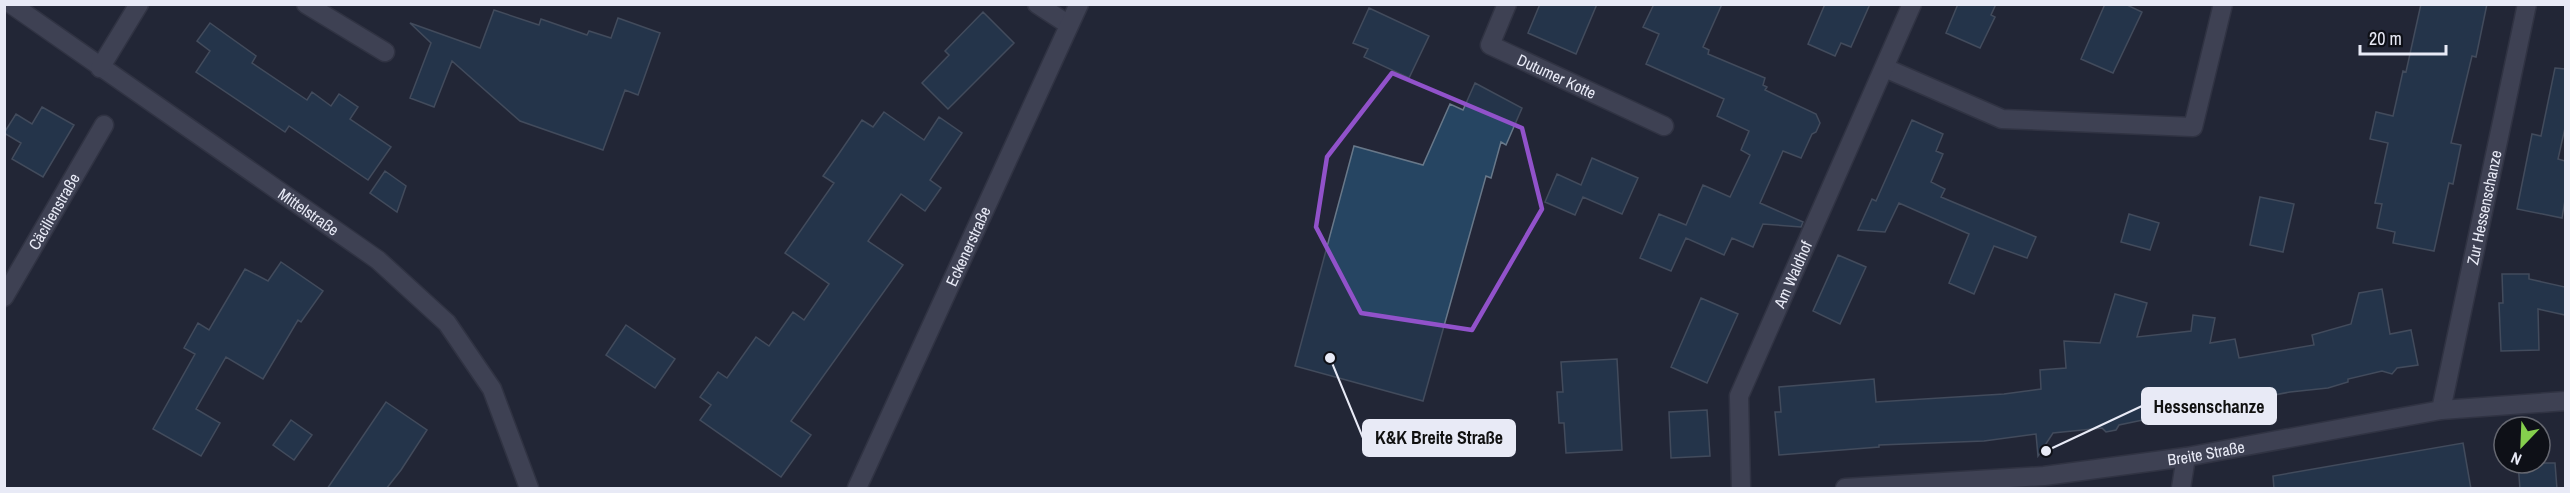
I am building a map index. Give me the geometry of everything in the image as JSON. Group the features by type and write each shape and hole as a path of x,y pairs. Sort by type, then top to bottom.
{"street":[{"name":"Mittelstraße","path":"11,4 378,260 447,323 492,389 529,489"},
{"path":"100,68 139,4"},
{"path":"306,4 385,52"},
{"path":"1037,4 1069,25"},
{"name":"Eckenerstraße","path":"857,489 1079,4"},
{"name":"Dutumer Kotte","path":"1507,4 1490,45 1664,126"},
{"name":"Am Waldhof","path":"1741,489 1739,396 1912,4"},
{"path":"1885,68 2001,119 2193,127 2223,4"},
{"name":"Zur Hessenschanze","path":"2441,410 2527,4"},
{"name":"Cäcilienstraße","path":"4,297 104,125"},
{"name":"Breite Straße","path":"1845,489 2044,476 2186,457 2441,410 2565,401"},
{"path":"2181,489 2186,457"}],"highlighted area":[{"path":"1392,73 1522,128 1542,209 1472,330 1361,313 1316,227 1327,157"}],"building":[{"path":"1540,4 1597,4 1576,54 1528,33"},
{"path":"1654,4 1722,4 1703,47 1709,50 1708,54 1765,78 1763,85 1767,87 1765,90 1816,114 1820,123 1801,158 1783,151 1760,203 1803,222 1801,227 1763,224 1753,247 1732,238 1724,255 1686,238 1671,271 1640,258 1659,214 1686,225 1703,185 1730,197 1750,155 1741,150 1749,131 1717,116 1724,99 1646,64 1659,34 1643,27"},
{"path":"1825,4 1870,4 1851,47 1841,43 1835,56 1808,44"},
{"path":"1958,4 1996,4 1991,15 1995,17 1980,48 1946,33"},
{"path":"2105,4 2125,4 2142,12 2113,73 2081,59"},
{"path":"2421,4 2487,4 2476,57 2472,56 2451,143 2461,145 2453,184 2449,183 2434,251 2393,243 2395,232 2377,228 2382,204 2375,203 2388,143 2370,139 2376,112 2393,116 2403,71 2406,72"},
{"path":"1369,8 1429,36 1409,78 1364,57 1368,49 1353,43"},
{"path":"494,10 539,25 541,19 587,35 589,31 611,38 618,18 660,33 638,95 625,90 603,150 520,121 452,61 434,107 410,98 431,43 410,23 480,48"},
{"path":"983,12 1014,43 948,109 922,83 949,55 945,51"},
{"path":"210,23 256,56 252,63 307,100 312,92 331,106 339,94 358,107 350,119 391,147 368,180 289,126 285,132 196,72 210,51 197,41"},
{"path":"2555,68 2565,69 2565,128 2558,159 2565,161 2565,200 2562,218 2517,209 2532,134 2541,136"},
{"path":"1475,83 1522,108 1506,145 1501,142 1491,178 1486,176 1423,401 1295,366 1354,146 1423,165 1450,104 1463,110"},
{"path":"42,107 74,125 43,177 12,159 21,143 4,133 16,114 32,124"},
{"path":"884,112 924,140 939,117 962,133 930,180 941,188 925,211 901,194 868,241 903,265 791,421 811,435 781,477 700,420 711,405 700,397 718,372 727,378 756,337 769,346 793,312 804,320 829,284 785,253 834,183 823,176 862,120 873,127"},
{"path":"1912,120 1943,134 1936,151 1943,154 1931,182 1945,189 1941,197 2036,237 2027,258 1994,246 1974,294 1949,283 1969,234 1899,203 1885,232 1858,230 1872,199 1876,201"},
{"path":"1592,158 1638,178 1622,214 1583,197 1575,215 1545,202 1557,174 1581,185"},
{"path":"385,171 406,186 397,212 370,193"},
{"path":"2260,197 2294,204 2283,252 2250,245"},
{"path":"2129,214 2159,223 2150,250 2121,242"},
{"path":"1838,255 1866,267 1840,324 1813,311"},
{"path":"281,262 323,291 301,322 298,320 263,379 226,357 196,409 220,423 201,456 153,429 195,354 184,348 198,323 209,330 245,269 268,281"},
{"path":"2502,274 2529,274 2529,279 2565,287 2565,315 2538,309 2539,350 2501,351 2499,303 2503,303"},
{"path":"2382,289 2390,334 2411,330 2418,365 2397,368 2392,374 2382,371 2348,379 2348,382 2328,388 2290,392 2138,421 2119,425 2116,430 2106,432 2102,428 2053,433 2038,456 2036,434 1984,441 1879,445 1879,447 1779,455 1775,412 1781,412 1779,387 1874,379 1876,402 2004,394 2041,389 2040,370 2066,368 2064,341 2100,343 2115,294 2147,303 2137,337 2191,331 2193,315 2215,318 2210,343 2235,339 2239,358 2314,345 2312,335 2351,324 2359,293"},
{"path":"1701,298 1738,314 1707,383 1671,367"},
{"path":"626,325 675,359 655,388 606,355"},
{"path":"1617,359 1622,450 1566,453 1564,423 1559,423 1557,392 1563,392 1561,362"},
{"path":"386,402 427,430 401,470 386,489 327,489"},
{"path":"1707,410 1710,456 1671,458 1669,412"},
{"path":"291,420 312,435 294,460 273,445"},
{"path":"2463,443 2471,489 2274,489 2273,476"},
{"path":"2552,463 2555,463 2557,489 2520,489 2519,475 2552,475"}],"place":[{"name":"K&K Breite Straße","path":"1330,358"},
{"name":"Hessenschanze","path":"2046,451"}]}
